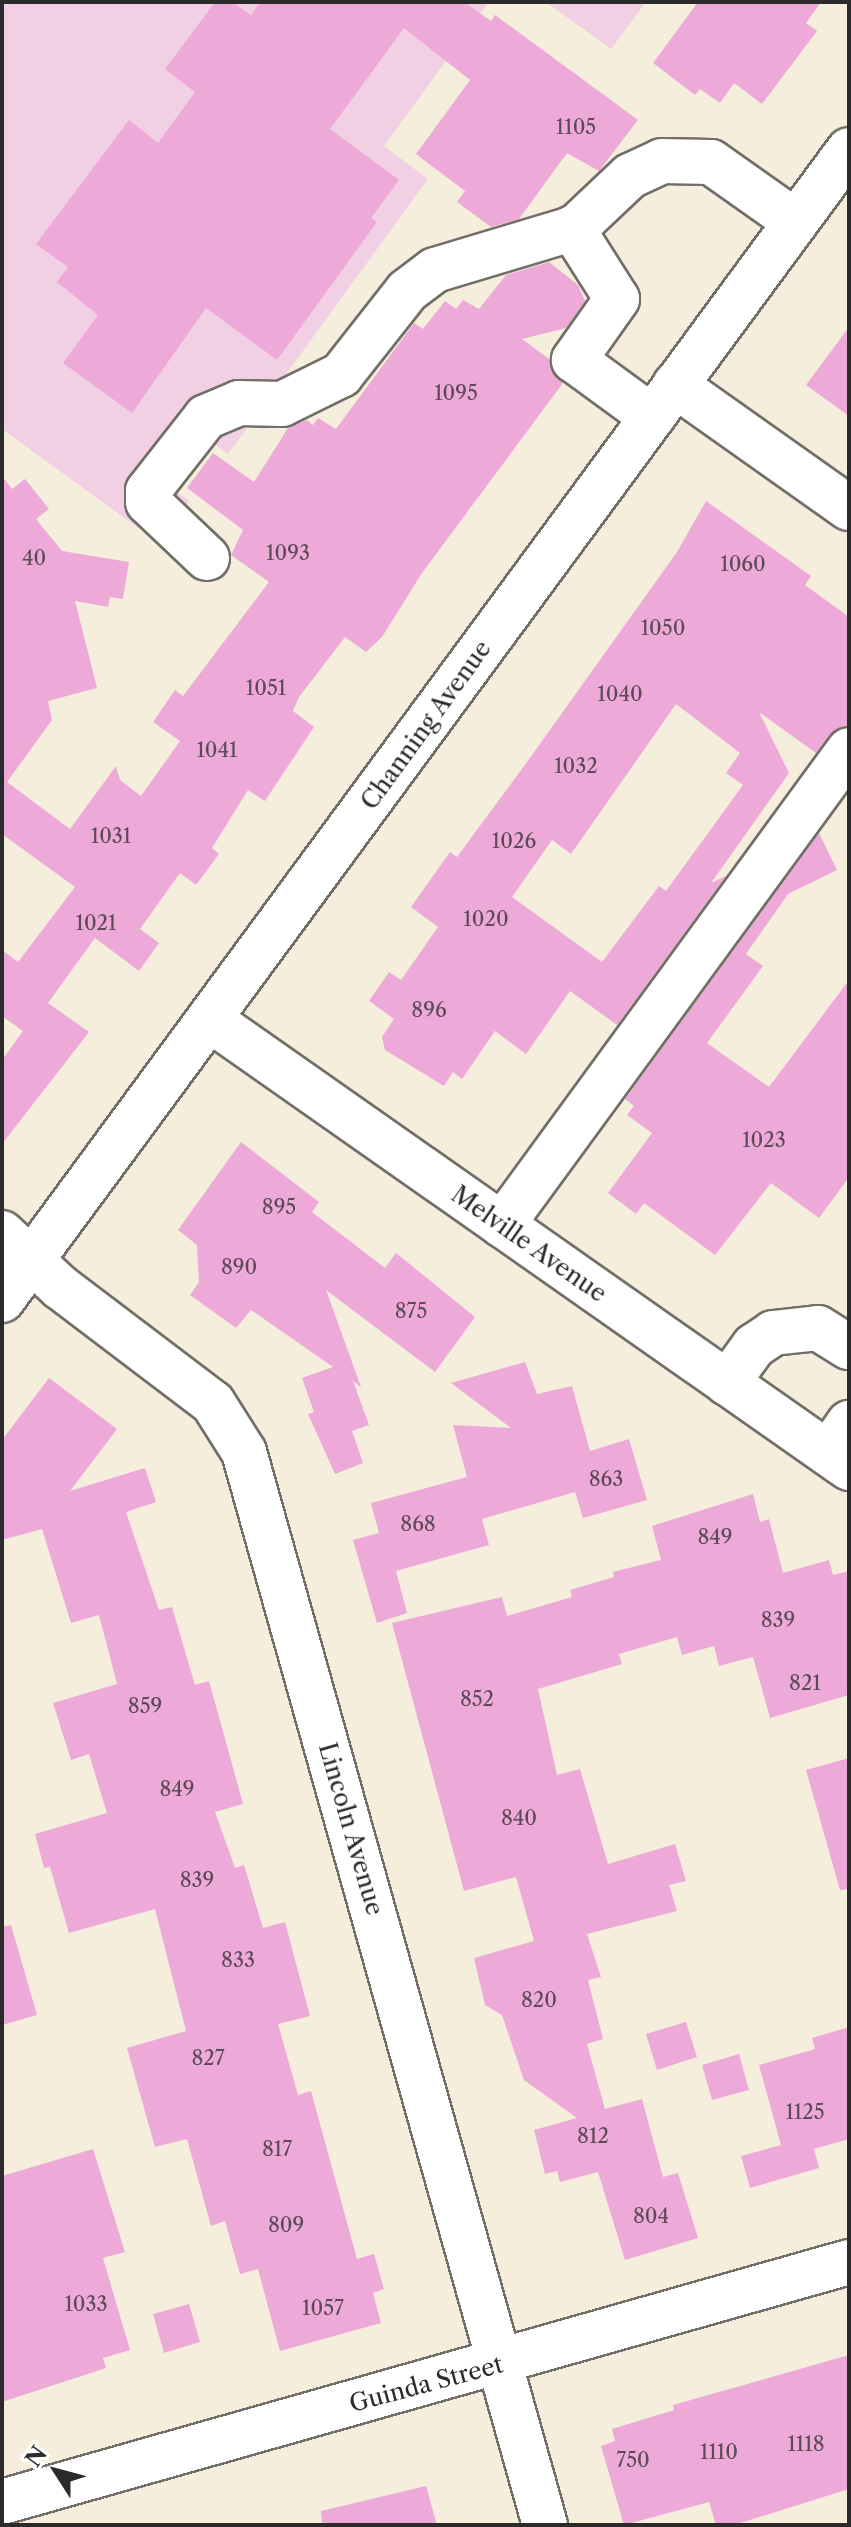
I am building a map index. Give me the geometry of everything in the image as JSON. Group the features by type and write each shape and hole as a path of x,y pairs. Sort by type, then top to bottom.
{"street":[{"name":"Channing Avenue","path":"2,1300 17,1245 209,1019 849,150"},
{"path":"207,558 148,502 148,491 206,417 239,403 282,404 341,375 407,291 435,270 572,228 630,176 662,161 711,162 796,222"},
{"path":"572,228 617,299 574,360 663,401 849,508"},
{"path":"502,1225 849,750"},
{"name":"Melville Avenue","path":"209,1019 727,1383 842,1448"},
{"name":"Lincoln Avenue","path":"17,1245 60,1287 213,1403 244,1452 545,2525"},
{"path":"727,1383 754,1346 773,1333 818,1328 845,1334"},
{"name":"Guinda Street","path":"2,2502 501,2364 849,2262"}],"shaded area":[{"path":"2,2 489,2 384,146 428,179 228,454 209,440 173,489 189,501 159,543 2,429"},
{"path":"546,2 646,2 611,49"}],"building":[{"path":"215,2 232,2 251,15 260,2 464,2 491,21 495,15 638,120 599,171 567,153 519,219 491,227 457,202 465,191 416,154 470,80 404,28 330,129 399,180 371,218 377,222 277,360 206,308 132,413 63,363 98,315 57,282 68,267 36,244 129,120 158,143 195,92 165,69"},
{"path":"698,2 821,2 806,23 817,31 762,104 734,83 720,103 700,89 695,95 653,63"},
{"path":"549,262 578,285 585,301 566,328 522,339 549,359 563,383 422,573 382,637 366,652 345,637 299,697 293,711 314,727 265,801 248,790 212,848 219,854 196,885 180,873 140,929 159,943 139,971 95,938 48,1003 89,1032 2,1144 2,1060 23,1031 2,1016 2,950 18,962 75,887 2,834 2,476 12,489 25,479 49,509 36,519 62,551 129,562 123,599 110,597 108,607 75,601 97,688 48,701 52,720 7,782 70,829 116,766 120,780 141,796 180,741 153,722 175,690 183,696 269,582 231,555 243,530 187,488 213,453 254,482 288,428 307,420 313,425 318,418 336,429 414,323 423,329 445,301 456,309 463,300 479,309 506,275"},
{"path":"849,327 849,416 806,385"},
{"path":"706,501 811,576 805,585 849,617 849,725 829,735 816,753 759,712 789,773 711,883 726,876 617,1025 570,991 526,1054 495,1031 462,1079 453,1072 444,1086 385,1050 382,1037 394,1019 369,1001 389,972 401,980 438,927 411,907 450,852 457,857 677,552","holes":["676,704 740,753 726,773 743,785 666,891 659,886 602,962 512,897 552,840 571,854"]},
{"path":"819,833 837,870 788,894 746,954 763,966 707,1043 769,1087 849,980 849,1177 819,1218 771,1183 715,1255 644,1203 636,1214 608,1193 652,1133 627,1115 634,1106 625,1099"},
{"path":"241,1142 319,1202 312,1212 385,1268 396,1253 475,1317 435,1372 326,1290 361,1387 353,1381 369,1425 352,1431 363,1463 335,1474 308,1414 314,1412 302,1378 333,1367 251,1310 236,1328 190,1295 199,1282 197,1245 178,1230"},
{"path":"525,1362 537,1394 572,1386 590,1451 629,1439 647,1500 583,1518 575,1492 482,1519 489,1545 396,1571 407,1613 377,1623 353,1540 379,1533 371,1503 467,1477 453,1425 511,1428 451,1383"},
{"path":"49,1378 117,1429 70,1491 145,1468 156,1502 126,1512 159,1610 172,1607 195,1685 209,1681 243,1804 215,1812 235,1868 244,1865 263,1928 285,1922 310,2016 278,2024 298,2095 311,2091 357,2259 374,2254 384,2289 373,2293 381,2323 280,2351 258,2269 240,2274 225,2221 211,2226 187,2139 155,2147 127,2048 186,2031 155,1909 69,1933 50,1867 44,1868 35,1834 107,1813 89,1754 71,1760 53,1703 117,1684 99,1615 71,1623 42,1529 2,1540 2,1440"},
{"path":"753,1494 760,1522 769,1519 783,1573 829,1560 833,1575 849,1571 849,1695 770,1718 753,1657 719,1666 714,1646 682,1655 677,1637 619,1654 622,1664 538,1689 557,1775 580,1769 608,1864 675,1844 686,1881 669,1885 677,1911 587,1934 601,1977 588,1980 603,2039 587,2044 605,2109 642,2099 663,2177 678,2173 698,2238 625,2260 598,2172 560,2182 557,2171 545,2174 534,2130 577,2118 524,2080 502,2015 485,2005 474,1958 534,1941 516,1877 464,1891 392,1623 502,1597 507,1616 572,1597 570,1590 614,1577 613,1572 661,1560 652,1526"},
{"path":"849,1758 849,1889 840,1890 806,1770"},
{"path":"11,1925 37,2015 2,2025 2,1927"},
{"path":"686,2022 697,2057 657,2070 646,2034"},
{"path":"849,2027 849,2139 814,2149 819,2168 750,2188 741,2156 781,2145 759,2065 815,2049 812,2038"},
{"path":"739,2054 749,2090 712,2100 702,2065"},
{"path":"93,2149 125,2252 103,2258 130,2350 103,2358 106,2368 2,2402 2,2176"},
{"path":"189,2304 200,2342 164,2353 153,2314"},
{"path":"849,2355 849,2489 734,2525 716,2525 709,2502 624,2525 601,2446 615,2441 612,2429 674,2410 673,2405"},
{"path":"426,2486 437,2525 322,2525 321,2511"}]}
